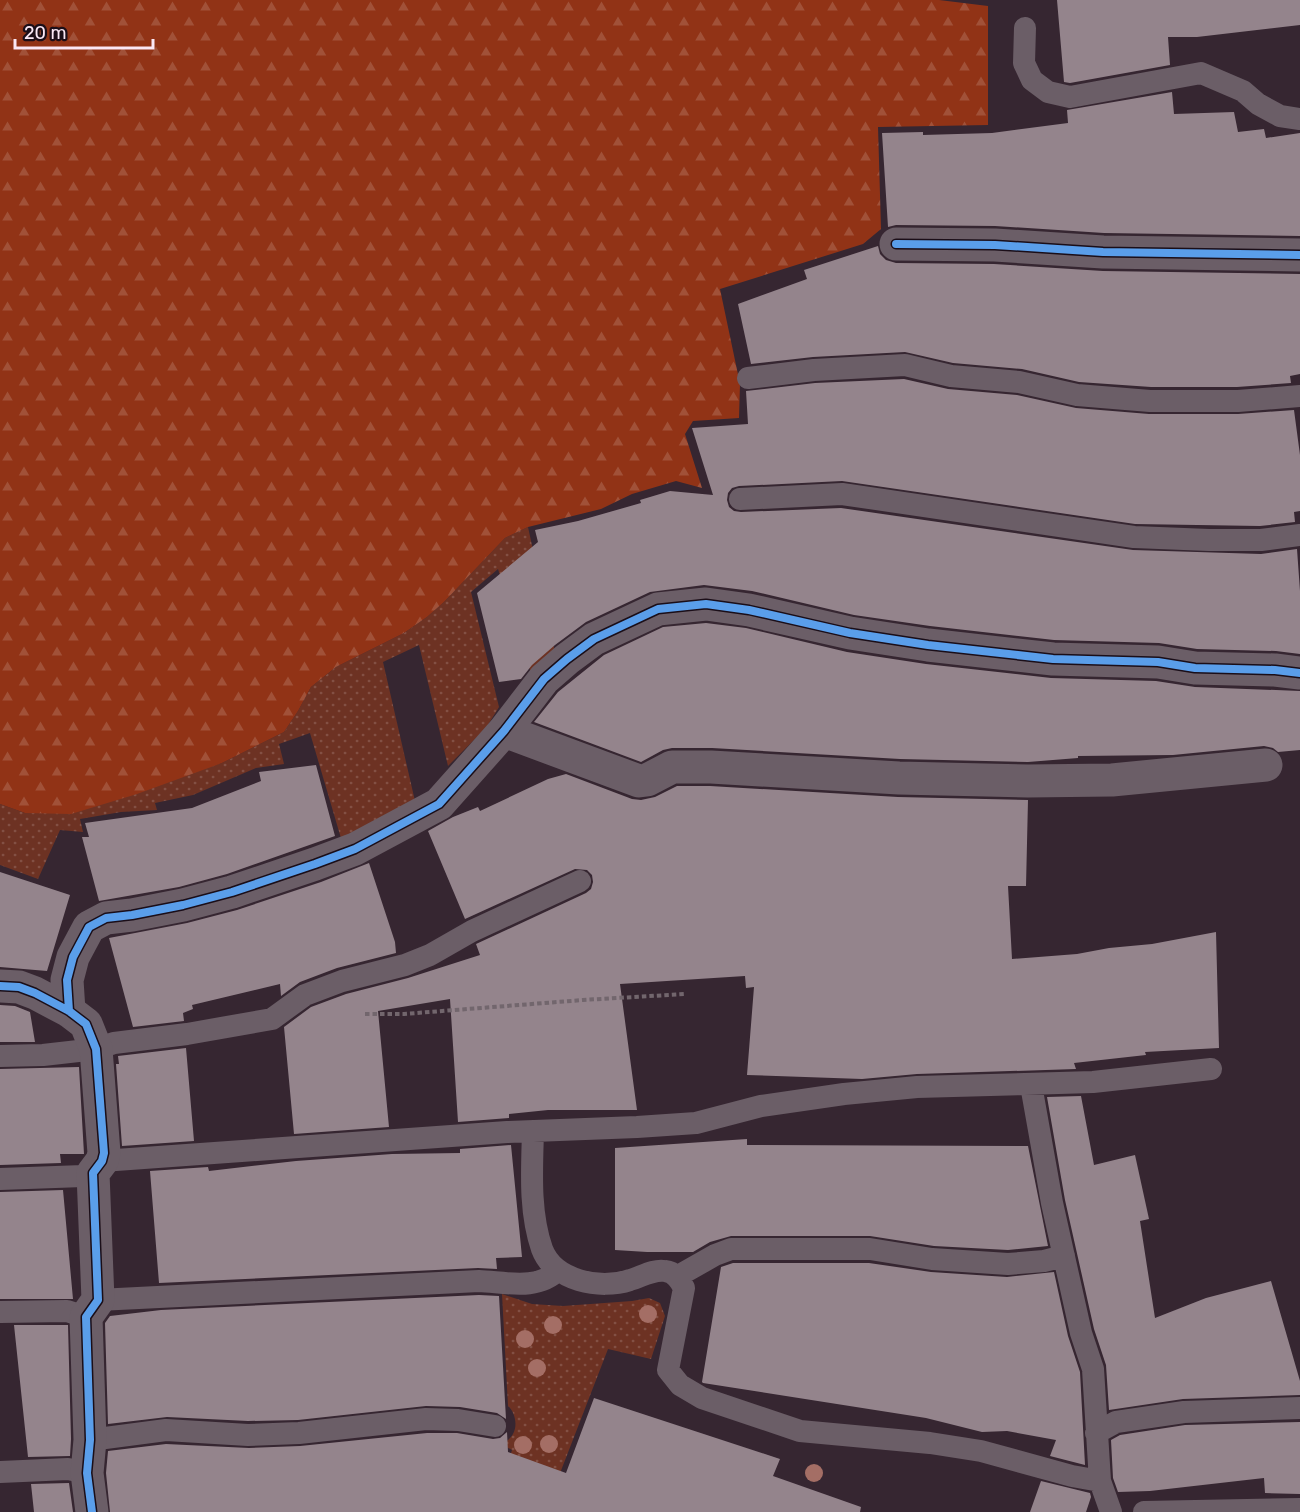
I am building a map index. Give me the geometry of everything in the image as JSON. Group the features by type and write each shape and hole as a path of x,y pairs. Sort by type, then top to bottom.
{"street":[{"path":"897,244 995,245 1103,252 1300,255"},
{"path":"69,1011 67,980 73,957 89,927 105,918 172,907 232,892 315,864 355,849 439,804 504,731 544,679 567,658 594,639 658,609 706,604 749,610 850,633 928,645 1053,659 1158,662 1195,668 1275,670 1300,673"},
{"path":"504,731 639,782 648,780 672,767 711,767 899,778 1028,781 1112,780 1266,765"},
{"path":"0,986 19,987 69,1011 86,1024 96,1049 104,1153 98,1167 92,1309 90,1440 87,1473 92,1512"}],"lane":[{"path":"1024,28 1024,63 1032,81 1048,92 1070,97 1201,72 1243,91 1258,104 1280,116 1300,119"},
{"path":"748,378 814,370 905,365 951,376 1019,382 1077,395 1140,400 1207,402 1300,396"},
{"path":"740,499 842,494 1134,537 1261,540 1300,535"},
{"path":"0,1056 96,1049 114,1043 187,1034 272,1019 305,995 342,981 405,965 430,955 472,931 580,881"},
{"path":"0,1179 83,1176 98,1167 533,1131 696,1123 761,1106 917,1087 1093,1082 1211,1068"},
{"path":"1031,1085 1052,1203 1081,1333 1093,1369 1100,1481 1111,1512"},
{"path":"533,1131 535,1224 543,1252 558,1270 585,1282 610,1284 665,1270 678,1276 684,1288 668,1370 680,1384 702,1398 800,1431 930,1443 981,1451 1071,1476 1100,1481"},
{"path":"678,1276 731,1248 870,1249 932,1258 1008,1264 1044,1261 1064,1256"},
{"path":"0,1312 67,1311 479,1281 540,1283 550,1278 558,1270"},
{"path":"1096,1433 1116,1422 1184,1412 1300,1408"},
{"path":"90,1440 166,1430 248,1435 299,1433 426,1419 458,1419 495,1426"},
{"path":"0,1472 68,1469 87,1473"},
{"path":"1143,1512 1300,1509"}],"path":[{"path":"357,1014 414,1014 583,999 685,994"}],"shaded area":[{"path":"528,527 555,652 533,679 498,569 471,592 499,707 486,728 448,766 419,645 383,662 415,801 343,845 310,733 279,744 284,764 256,768 193,795 155,803 157,810 121,812 80,819 83,832 60,830 38,879 0,865 0,804 25,813 222,763 284,732 311,687 336,667 404,633 427,617 505,538"},
{"path":"502,1294 532,1304 563,1306 649,1298 660,1303 665,1316 651,1359 608,1349 545,1512 493,1509 512,1450 503,1445 515,1430 514,1415 508,1406"}],"green space":[{"path":"0,0 939,0 988,6 988,125 878,127 881,229 863,244 720,289 740,384 739,418 693,421 685,434 702,488 676,481 632,494 601,509 528,527 505,538 427,617 404,633 336,667 311,687 284,732 222,763 137,794 71,814 25,813 0,804"}],"building":[{"path":"1057,0 1300,0 1300,25 1197,37 1168,37 1170,65 1070,83 1064,82"},
{"path":"1172,92 1174,114 1234,112 1238,132 1264,129 1266,138 1300,133 1300,236 1104,233 995,226 896,225 888,227 882,133 923,132 923,135 992,133 1068,123 1067,110"},
{"path":"878,246 880,254 886,260 896,263 994,264 1103,271 1300,274 1300,374 1290,376 1291,383 1237,387 1151,387 1079,382 1022,369 953,363 905,352 813,357 751,364 738,304 807,279 804,270"},
{"path":"904,379 948,389 1017,395 1076,408 1149,414 1238,414 1294,410 1300,455 1300,511 1294,512 1295,522 1260,526 1135,524 842,481 739,486 732,488 728,493 729,507 741,512 841,508 1133,550 1261,554 1297,549 1300,654 1276,651 1197,649 1159,643 1054,640 930,626 854,615 752,591 704,585 650,592 586,622 532,665 521,679 499,682 477,593 538,542 535,530 578,521 641,503 640,500 670,491 713,495 692,428 748,424 746,391 815,383"},
{"path":"706,623 746,628 847,652 926,664 1051,678 1156,681 1195,687 1300,691 1300,750 1278,752 1264,746 1173,755 1078,756 1078,758 1028,762 900,759 712,748 672,748 663,750 641,762 534,722 558,692 604,655 663,627"},
{"path":"316,765 335,836 227,874 179,887 99,901 82,837 89,837 85,823 192,808 261,781 259,772"},
{"path":"566,774 632,799 641,800 655,797 677,786 710,786 898,797 1028,800 1026,886 1008,886 1012,959 1077,954 1152,944 1216,932 1219,1048 1145,1052 1146,1055 1074,1063 1076,1069 917,1074 862,1079 747,1075 754,987 746,988 745,976 620,984 637,1110 548,1110 509,1114 509,1118 458,1122 450,999 378,1011 389,1127 294,1134 284,1027 311,1007 346,994 408,978 480,955 476,944 591,889 592,875 587,870 575,869 465,919 428,831 453,817 478,807 480,811 548,779"},
{"path":"369,863 395,942 396,953 337,968 300,982 281,996 280,984 192,1005 193,1009 183,1013 184,1021 133,1027 109,938 187,923 237,910"},
{"path":"0,872 70,895 47,971 0,967"},
{"path":"0,1005 15,1006 30,1012 35,1042 0,1042"},
{"path":"186,1048 194,1141 122,1146 116,1064 119,1064 118,1056"},
{"path":"79,1067 84,1154 60,1154 61,1163 0,1165 0,1069"},
{"path":"1081,1096 1094,1165 1135,1155 1149,1219 1140,1221 1155,1318 1206,1298 1271,1281 1300,1381 1300,1395 1183,1399 1109,1410 1106,1365 1094,1329 1065,1200 1047,1097"},
{"path":"747,1139 747,1145 1028,1146 1048,1246 1008,1250 934,1246 870,1236 731,1236 710,1242 693,1252 615,1250 615,1148"},
{"path":"511,1145 522,1257 496,1258 497,1269 159,1283 150,1171 208,1167 209,1171 296,1161 392,1154 460,1153 460,1149"},
{"path":"63,1190 73,1299 0,1299 0,1192"},
{"path":"733,1263 869,1263 931,1272 1007,1277 1054,1272 1068,1336 1080,1372 1085,1465 1050,1456 1056,1440 1007,1431 982,1432 926,1418 703,1383 721,1267"},
{"path":"479,1295 499,1296 506,1419 497,1413 460,1407 426,1406 298,1420 248,1421 167,1417 108,1424 105,1323 110,1316 161,1310"},
{"path":"14,1325 68,1325 70,1456 28,1457"},
{"path":"594,1398 780,1459 773,1476 861,1507 860,1512 110,1512 106,1473 108,1451 166,1444 249,1448 300,1446 427,1433 457,1433 493,1439 500,1438 507,1432 508,1452 566,1473"},
{"path":"1300,1422 1300,1494 1265,1493 1264,1478 1150,1491 1118,1492 1113,1478 1111,1440 1120,1435 1185,1425"},
{"path":"1041,1481 1090,1493 1091,1497 1086,1512 1030,1512"},
{"path":"69,1483 73,1512 34,1512 31,1484"}],"cycle path":[{"path":"896,244 995,245 1103,252 1300,255"},
{"path":"69,1011 67,980 73,957 89,927 106,918 183,905 232,892 315,864 355,849 439,804 504,731 544,679 594,639 658,609 706,604 749,610 850,633 928,645 1053,659 1158,662 1195,668 1275,670 1300,673"},
{"path":"0,986 19,987 69,1011 86,1024 96,1049 104,1153 102,1161 93,1173 98,1300 86,1317 90,1440 87,1473 92,1512"}]}
